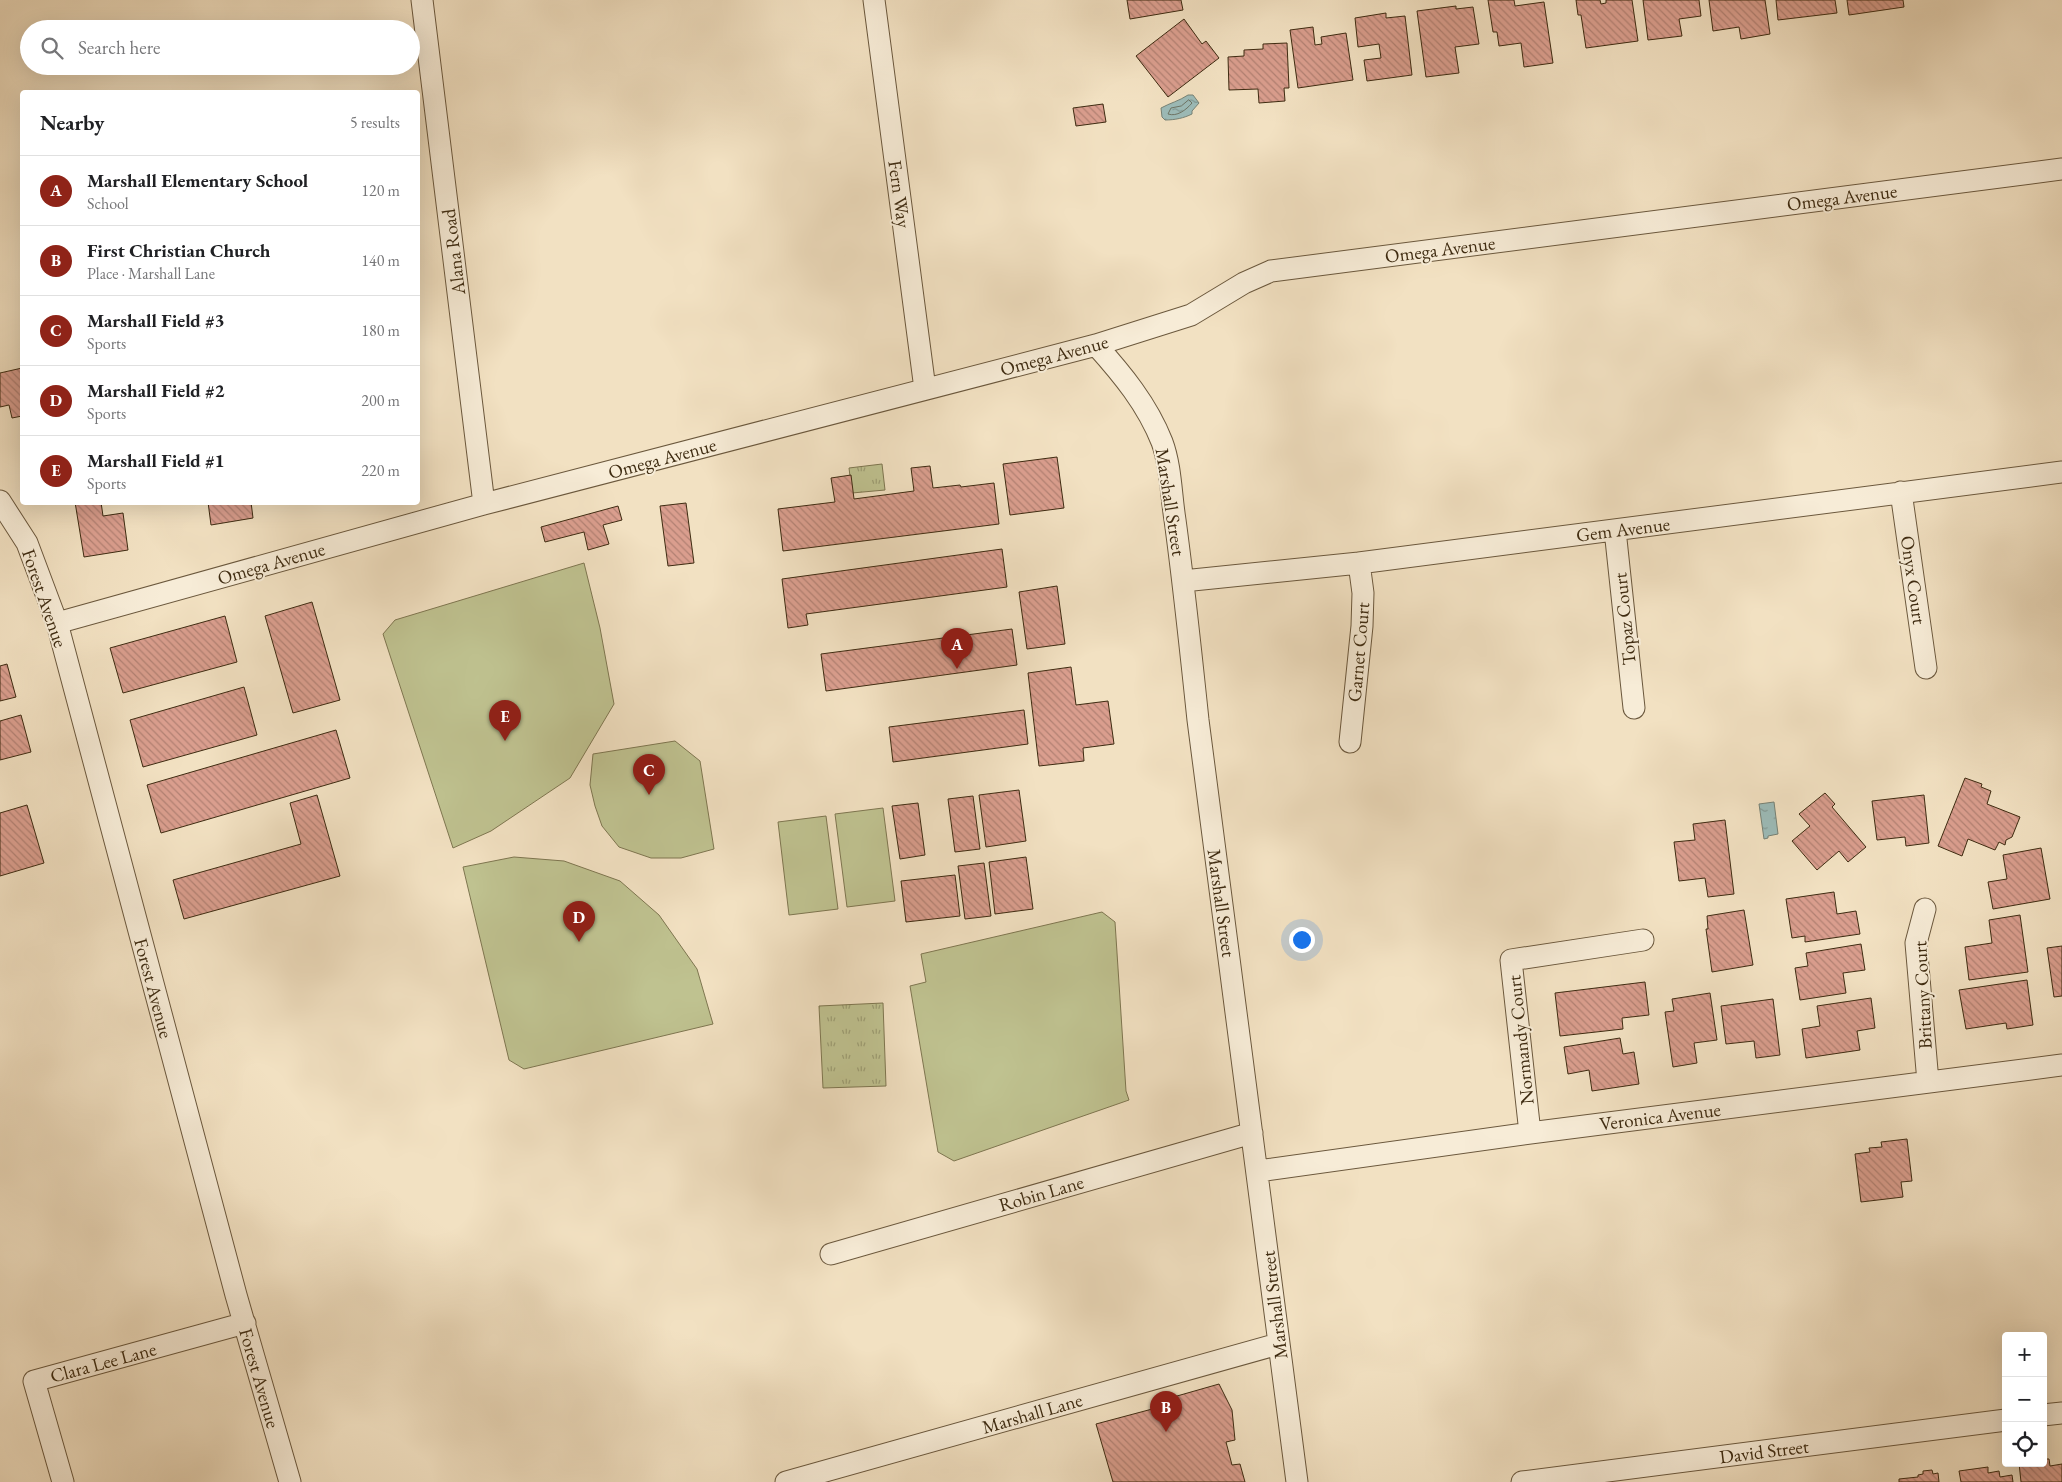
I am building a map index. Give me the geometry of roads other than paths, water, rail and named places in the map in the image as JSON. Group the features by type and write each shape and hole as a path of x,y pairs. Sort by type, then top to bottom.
{"street":[{"name":"Alana Road","path":"422,0 484,504"},
{"name":"Fern Way","path":"874,0 925,389"},
{"name":"Omega Avenue","path":"57,623 484,504 1096,345 1191,315 1244,283 1271,271 2062,169"},
{"name":"Marshall Street","path":"1096,345 1127,381 1144,407 1162,444 1166,457 1183,581 1199,729 1297,1482"},
{"name":"Gem Avenue","path":"1183,581 1359,563 2062,472"},
{"name":"Onyx Court","path":"1901,492 1926,668"},
{"name":"Forest Avenue","path":"0,501 28,543 57,623 245,1323 290,1482"},
{"name":"Topaz Court","path":"1615,530 1634,708"},
{"name":"Garnet Court","path":"1350,742 1362,626 1363,593 1359,563"},
{"name":"Brittany Court","path":"1925,909 1916,943 1928,1082"},
{"name":"Normandy Court","path":"1530,1133 1511,960 1643,940"},
{"name":"Veronica Avenue","path":"1258,1171 1530,1133 2062,1065"},
{"name":"Robin Lane","path":"831,1254 1252,1133"},
{"name":"Clara Lee Lane","path":"63,1482 34,1381 245,1323"},
{"name":"Marshall Lane","path":"786,1482 1278,1344"},
{"path":"2047,1415 2062,1413"},
{"name":"David Street","path":"1522,1482 2002,1421"}],"water":[{"path":"1188,95 1193,95 1199,103 1192,111 1192,114 1172,120 1165,120 1162,117 1161,108"},
{"path":"1774,802 1778,834 1764,839 1759,804"}],"place":[{"name":"Marshall Elementary School","path":"957,669"},
{"name":"Marshall Field #1","path":"505,741"},
{"name":"Marshall Field #3","path":"649,795"},
{"name":"Marshall Field #2","path":"579,942"},
{"name":"First Christian Church","path":"1166,1432"}]}
